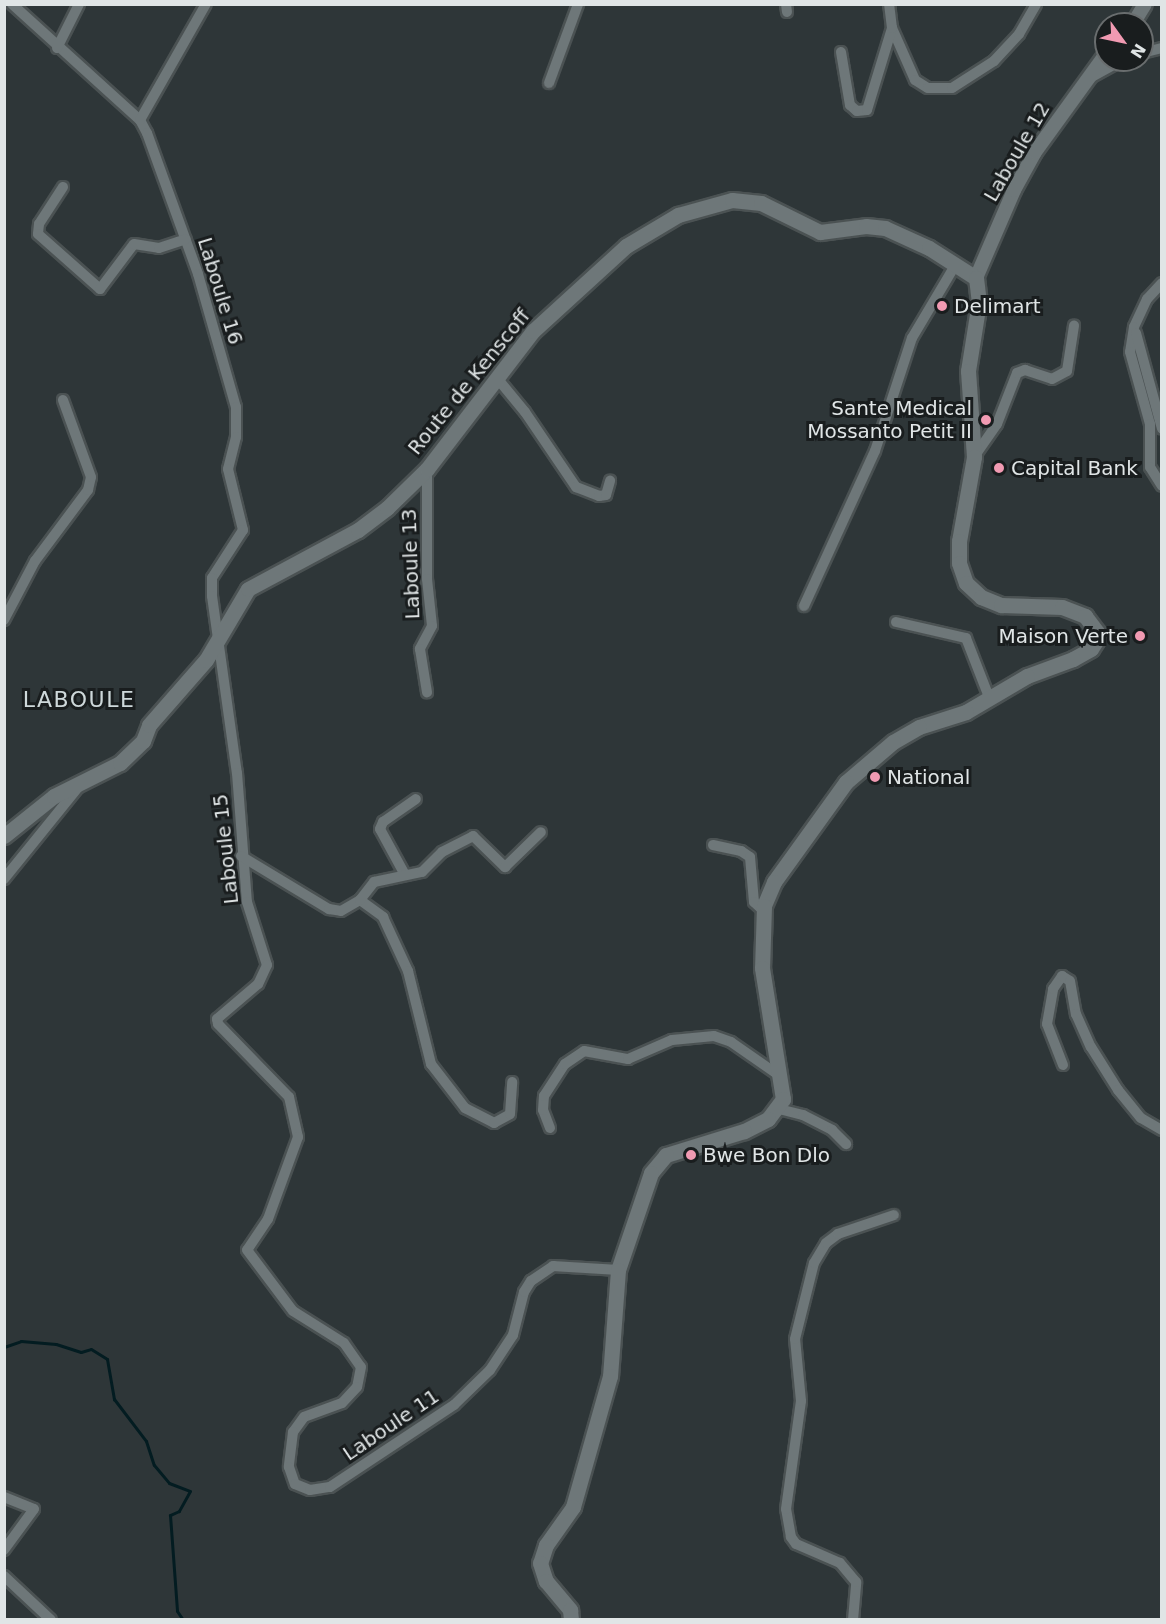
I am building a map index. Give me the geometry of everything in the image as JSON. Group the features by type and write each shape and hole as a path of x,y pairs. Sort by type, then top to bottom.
{"main road":[{"name":"Route de Kenscoff","path":"4,837 54,796 120,763 143,741 149,725 194,676 220,638 248,590 358,530 427,469 533,331 626,246 678,214 710,203 732,200 761,203 820,232 866,226 885,228 956,264 976,278"},
{"path":"571,1620 570,1610 546,1581 540,1563 546,1545 573,1507 610,1376 618,1270 651,1173 666,1155 744,1131 779,1109 783,1099 762,968 764,911 774,882 846,782 893,742 919,727 966,712 1027,676 1091,649 1097,632 1085,616 1062,607 1001,605 981,597 966,583 959,563 959,541 974,457 968,371 979,302 976,278"}],"street":[{"name":"Laboule 16","path":"12,4 57,48 140,120 161,164 186,239 236,408 236,437 228,470 243,530 212,578 220,638"},
{"path":"57,48 79,4"},
{"path":"140,120 206,4"},
{"path":"549,83 578,4"},
{"path":"889,4 892,28 915,80 928,88 945,89 968,80 994,61 1019,34 1036,4"},
{"path":"842,52 850,105 857,111 867,110 892,28"},
{"name":"Laboule 12","path":"976,278 1014,190 1082,83 1094,68"},
{"path":"1082,83 1102,72"},
{"path":"63,187 39,224 38,234 100,289 134,244 159,248 186,239"},
{"path":"804,606 875,452 888,402 912,338 956,264"},
{"path":"1161,283 1147,299 1134,327 1130,352 1150,424 1150,467 1161,486"},
{"path":"974,457 997,424 1017,373 1025,370 1052,379 1067,370 1074,326"},
{"path":"1134,327 1161,429"},
{"path":"497,378 525,412 576,487 599,496 606,495 610,481"},
{"path":"4,620 35,561 88,490 91,477 63,400"},
{"name":"Laboule 13","path":"427,469 427,579 432,626 420,650 428,692"},
{"path":"896,622 966,638 989,697"},
{"name":"Laboule 15","path":"220,638 225,704 237,773 241,856 247,902 267,965 258,984 219,1014 218,1024 289,1098 298,1137 268,1219 247,1250 293,1311 344,1343"},
{"path":"4,879 82,782"},
{"path":"404,873 380,829 383,822 416,799"},
{"path":"241,856 329,909 341,911 360,900 374,882 404,873 422,872 442,852 473,836 505,867 541,832"},
{"path":"712,845 750,857 754,902 764,911"},
{"path":"360,900 383,917 408,971 431,1064 465,1108 494,1124 510,1114 512,1082"},
{"path":"1063,1065 1047,1024 1053,989 1062,976 1070,981 1076,1014 1091,1047 1118,1090 1141,1118 1161,1130"},
{"path":"550,1128 543,1110 544,1096 565,1064 585,1051 628,1059 672,1040 714,1036 731,1042 780,1076"},
{"path":"779,1109 803,1115 832,1130 846,1144"},
{"path":"853,1620 856,1582 840,1563 796,1544 791,1537 786,1509 801,1401 795,1339 814,1263 826,1243 838,1233 894,1215"},
{"name":"Laboule 11","path":"344,1343 361,1367 357,1387 342,1403 304,1417 293,1431 289,1467 295,1484 309,1490 330,1487 454,1405 490,1370 513,1335 524,1292 531,1281 553,1266 618,1270"},
{"path":"4,1497 34,1509 4,1550"},
{"path":"4,1576 51,1620"}],"waterway":[{"path":"4,1347 21,1341 56,1344 81,1352 91,1349 107,1359 114,1399 146,1441 154,1465 169,1483 190,1491 179,1511 170,1515 177,1611 183,1620"}],"place":[{"name":"Delimart","path":"942,306"},
{"name":"Sante Medical Mossanto Petit II","path":"986,420"},
{"name":"Capital Bank","path":"999,468"},
{"name":"Maison Verte","path":"1140,636"},
{"name":"National","path":"875,777"},
{"name":"Bwe Bon Dlo","path":"691,1155"}],"district":[{"name":"LABOULE","path":"79,700"}]}
